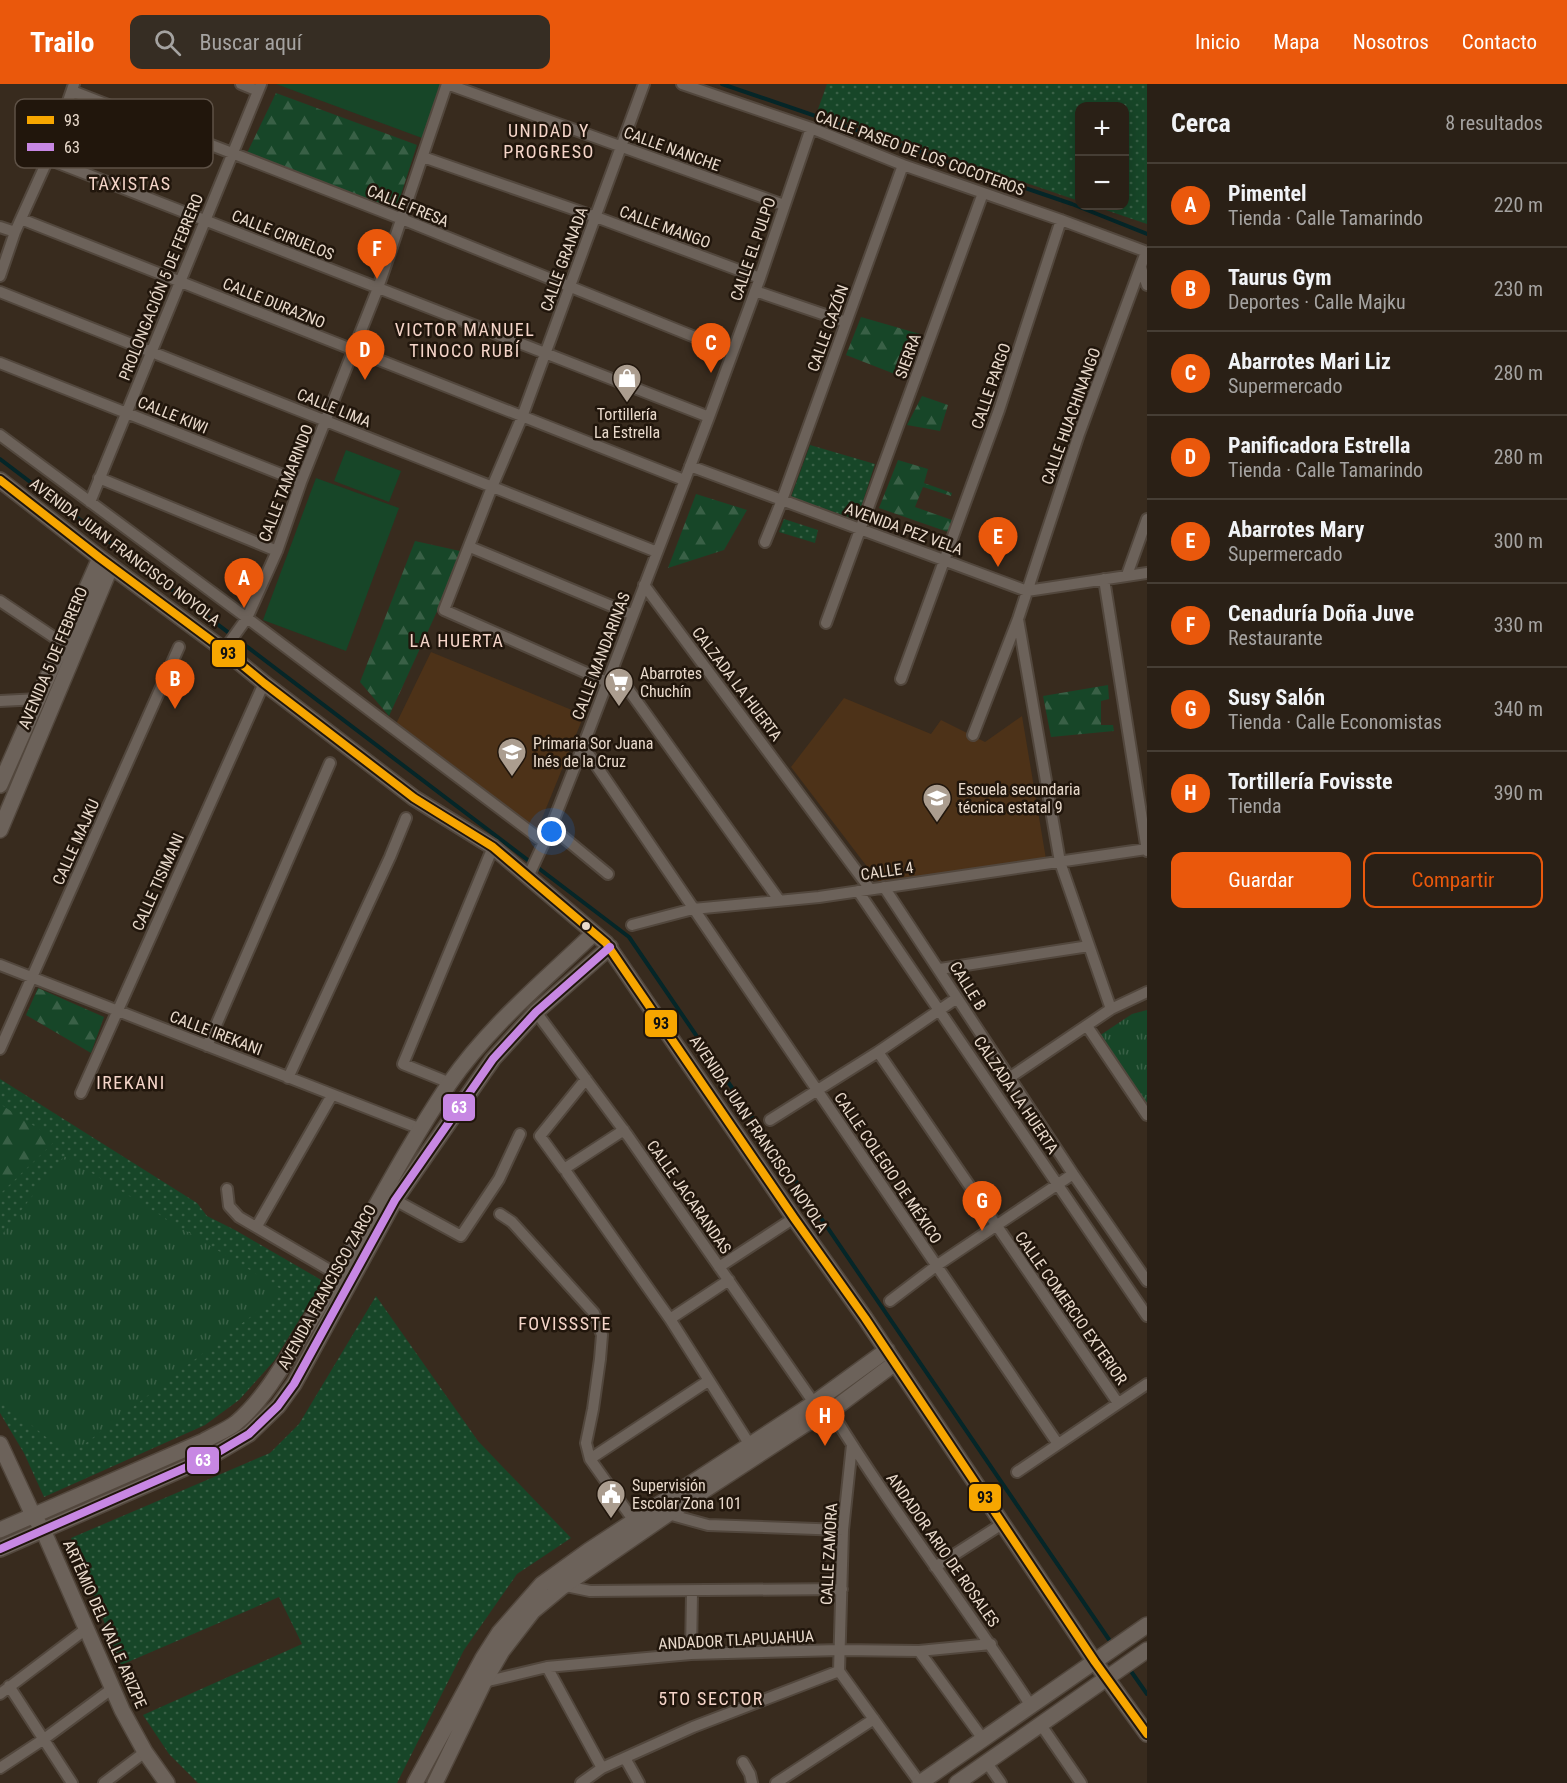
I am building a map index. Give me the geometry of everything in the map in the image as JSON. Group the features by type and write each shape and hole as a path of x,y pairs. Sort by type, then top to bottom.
{"street":[{"path":"241,84 259,88"},
{"name":"CALLE NANCHE","path":"447,84 784,205"},
{"name":"CALLE TAMARINDO","path":"227,646 244,622 277,550 301,482 378,288 447,84"},
{"name":"CALLE GRANADA","path":"607,682 444,610 546,354 644,84"},
{"name":"CALLE PASEO DE LOS COCOTEROS","path":"682,84 811,128 903,165 1146,252"},
{"name":"CALLE FRESA","path":"73,88 100,99"},
{"name":"PROLONGACIÓN 5 DE FEBRERO","path":"90,502 259,88"},
{"name":"CALLE EL PULPO","path":"684,480 760,278 811,128"},
{"name":"CALLE FRESA","path":"213,146 402,219 732,352"},
{"name":"CALLE MANGO","path":"423,156 760,278"},
{"name":"CALLE CAZÓN","path":"765,542 903,165"},
{"path":"0,276 15,232 44,168"},
{"name":"CALLE CIRUELOS","path":"71,168 709,417"},
{"name":"SIERRA","path":"826,623 983,193"},
{"name":"CALLE DURAZNO","path":"21,219 684,480"},
{"name":"CALLE PARGO","path":"901,678 999,410 1061,220"},
{"path":"0,227 15,232"},
{"name":"CALLE HUACHINANGO","path":"973,735 1017,619 1079,434 1146,252"},
{"path":"1141,268 1147,285"},
{"path":"755,291 846,322"},
{"name":"CALLE LIMA","path":"0,292 657,552"},
{"name":"CALLE KIWI","path":"0,363 301,482"},
{"path":"0,435 542,847"},
{"name":"AVENIDA PEZ VELA","path":"690,466 1027,591 1147,573"},
{"path":"99,478 277,550"},
{"name":"AVENIDA JUAN FRANCISCO NOYOLA","path":"0,480 105,562 227,646 264,683 414,798 530,872 610,947 891,1357 1002,1524 1100,1658"},
{"name":"CALLE MANDARINAS","path":"530,872 551,827 583,746 684,480"},
{"path":"1127,575 1147,519"},
{"path":"470,547 633,615"},
{"name":"AVENIDA 5 DE FEBRERO","path":"0,830 18,790 69,647 105,562"},
{"path":"1104,579 1147,850"},
{"name":"CALZADA LA HUERTA","path":"644,585 870,889"},
{"path":"2,603 69,647"},
{"path":"1017,619 1060,862 1111,1009"},
{"name":"AVENIDA 5 DE FEBRERO","path":"0,784 39,699 69,647"},
{"name":"CALLE MAJKU","path":"0,1049 179,647"},
{"path":"613,668 779,900"},
{"name":"CALLE TISIMANI","path":"81,1093 264,683"},
{"path":"0,701 39,699"},
{"name":"CALLE COLEGIO DE MÉXICO","path":"583,746 1058,1444"},
{"path":"207,1046 330,763"},
{"path":"0,784 18,790"},
{"path":"288,1078 406,818"},
{"path":"551,827 608,873"},
{"path":"450,1083 403,1064 493,848"},
{"name":"CALLE 4","path":"632,925 693,909 858,891 1147,850"},
{"name":"CALLE B","path":"884,887 1073,1174 1147,1281"},
{"name":"CALZADA LA HUERTA","path":"858,891 1147,1316"},
{"name":"AVENIDA FRANCISCO ZARCO","path":"0,1530 204,1441 236,1423 275,1378 450,1083 502,1020 594,933"},
{"path":"940,969 1089,946"},
{"name":"AVENIDA FRANCISCO ZARCO","path":"0,1549 210,1457 249,1434 278,1406 294,1384 395,1200 493,1059 536,1012 610,947"},
{"name":"CALLE IREKANI","path":"0,965 421,1129"},
{"path":"1009,1078 1111,1009 1147,992"},
{"path":"770,1120 878,1052 957,998"},
{"name":"CALLE JACARANDAS","path":"536,1012 624,1130 814,1403"},
{"path":"1087,1026 1147,1115"},
{"path":"477,1048 493,1059"},
{"name":"CALLE COMERCIO EXTERIOR","path":"878,1052 1118,1403"},
{"path":"586,1079 540,1136 670,1319 708,1381 760,1444"},
{"path":"257,1226 332,1095"},
{"path":"565,1171 624,1130"},
{"path":"395,1200 461,1236 499,1179 520,1134"},
{"path":"890,1301 936,1266 1073,1174"},
{"path":"227,1189 229,1206 239,1217 338,1275"},
{"path":"500,1214 518,1228 594,1313 602,1335 593,1409 586,1443 590,1459 634,1521"},
{"path":"719,1267 794,1218"},
{"path":"670,1319 729,1280"},
{"path":"800,1420 814,1403 891,1357"},
{"path":"435,1783 484,1682 502,1651 558,1581 634,1521 705,1482 800,1420 831,1411 891,1357"},
{"path":"590,1459 708,1381"},
{"path":"1017,1472 1147,1384"},
{"name":"ANDADOR ARIO DE ROSALES","path":"831,1411 934,1567 991,1644 1031,1706"},
{"name":"ARTÉMIO DEL VALLE ARIZPE","path":"0,1444 33,1515 43,1530 113,1688 162,1781"},
{"name":"CALLE ZAMORA","path":"839,1671 843,1530 852,1445"},
{"path":"415,1783 499,1633 543,1584 558,1581 668,1514 705,1482"},
{"path":"668,1514 708,1525 843,1530"},
{"path":"934,1567 1002,1524"},
{"path":"558,1581 590,1592 842,1589"},
{"path":"691,1654 692,1592"},
{"path":"580,1783 602,1768 693,1726 839,1671 920,1783 1142,1628 1147,1648 1113,1675 957,1783"},
{"path":"72,1783 44,1739 4,1690 86,1629"},
{"name":"ANDADOR TLAPUJAHUA","path":"484,1682 547,1667 691,1654 840,1650 919,1651 991,1644"},
{"path":"919,1651 983,1739"},
{"path":"1100,1658 1113,1675 1147,1734"},
{"path":"547,1667 602,1768"},
{"path":"0,1768 113,1688"},
{"path":"776,1783 874,1719"},
{"path":"1041,1725 1081,1783"},
{"path":"433,1749 448,1757"},
{"path":"104,1783 145,1752"},
{"path":"625,1758 639,1783"},
{"path":"743,1762 752,1783"},
{"path":"987,1763 1001,1783"}],"shaded area":[{"name":"Primaria Sor Juana Inés de la Cruz","path":"431,652 584,715 536,833 396,724"},
{"name":"Escuela secundaria técnica estatal 9","path":"844,698 931,734 941,720 985,742 1022,716 1046,859 878,881 791,767"}],"green space":[{"path":"276,84 442,84 422,138"},
{"path":"827,84 1147,84 1147,224 1106,210 1129,210 1129,102 1075,102 1075,200 817,112"},
{"path":"276,93 417,145 396,210 247,153"},
{"path":"861,317 920,334 905,378 846,355"},
{"path":"922,396 948,405 940,431 907,425"},
{"path":"810,445 875,464 857,520 791,497"},
{"path":"346,450 401,471 389,502 334,481"},
{"path":"898,460 928,469 924,483 952,493 951,496 923,487 915,507 952,520 948,532 879,508"},
{"path":"316,478 399,508 346,651 263,620"},
{"path":"696,494 747,510 724,550 668,568"},
{"path":"784,519 818,530 815,543 779,532"},
{"path":"415,541 460,551 439,607 389,716 360,682"},
{"path":"1108,685 1109,699 1101,701 1101,725 1113,725 1114,731 1051,737 1043,696"},
{"path":"38,988 104,1017 91,1053 26,1015"},
{"path":"1147,1010 1147,1104 1099,1036 1132,1014"},
{"path":"0,1079 197,1203 207,1216 323,1281 274,1361 239,1400 205,1425 44,1497 24,1453 0,1413"},
{"path":"0,1104 56,1140 0,1194"},
{"path":"64,1156 284,1291 69,1456 0,1399 0,1237"},
{"path":"376,1296 478,1441 571,1538 517,1574 464,1650 397,1783 198,1783 169,1754 143,1715 302,1644 279,1597 121,1665 71,1538 270,1453 299,1424"}],"waterway":[{"path":"722,84 1072,204 1147,234"},
{"path":"0,459 629,937 1112,1644"},
{"path":"1128,1667 1147,1694"}],"transit line":[{"name":"93","path":"0,480 414,798 493,847 606,943 865,1318 1095,1662 1147,1734"},
{"name":"63","path":"0,1549 210,1457 249,1434 278,1406 294,1384 395,1200 493,1059 536,1012 610,947"}],"place":[{"name":"Cenaduría Doña Juve","path":"377,279"},
{"name":"Abarrotes Mari Liz","path":"711,373"},
{"name":"Panificadora Estrella","path":"365,380"},
{"name":"Tortillería La Estrella","path":"627,404"},
{"name":"Abarrotes Mary","path":"998,567"},
{"name":"Pimentel","path":"244,608"},
{"name":"Abarrotes Chuchín","path":"619,708"},
{"name":"Taurus Gym","path":"175,709"},
{"name":"Primaria Sor Juana Inés de la Cruz","path":"512,778"},
{"name":"Escuela secundaria técnica estatal 9","path":"937,824"},
{"name":"Susy Salón","path":"982,1231"},
{"name":"Tortillería Fovisste","path":"825,1446"},
{"name":"Supervisión Escolar Zona 101","path":"611,1520"}],"district":[{"name":"UNIDAD Y PROGRESO","path":"549,140"},
{"name":"TAXISTAS","path":"130,183"},
{"name":"VICTOR MANUEL TINOCO RUBÍ","path":"465,339"},
{"name":"LA HUERTA","path":"457,640"},
{"name":"IREKANI","path":"131,1082"},
{"name":"FOVISSSTE","path":"565,1323"},
{"name":"5TO SECTOR","path":"711,1698"}]}
